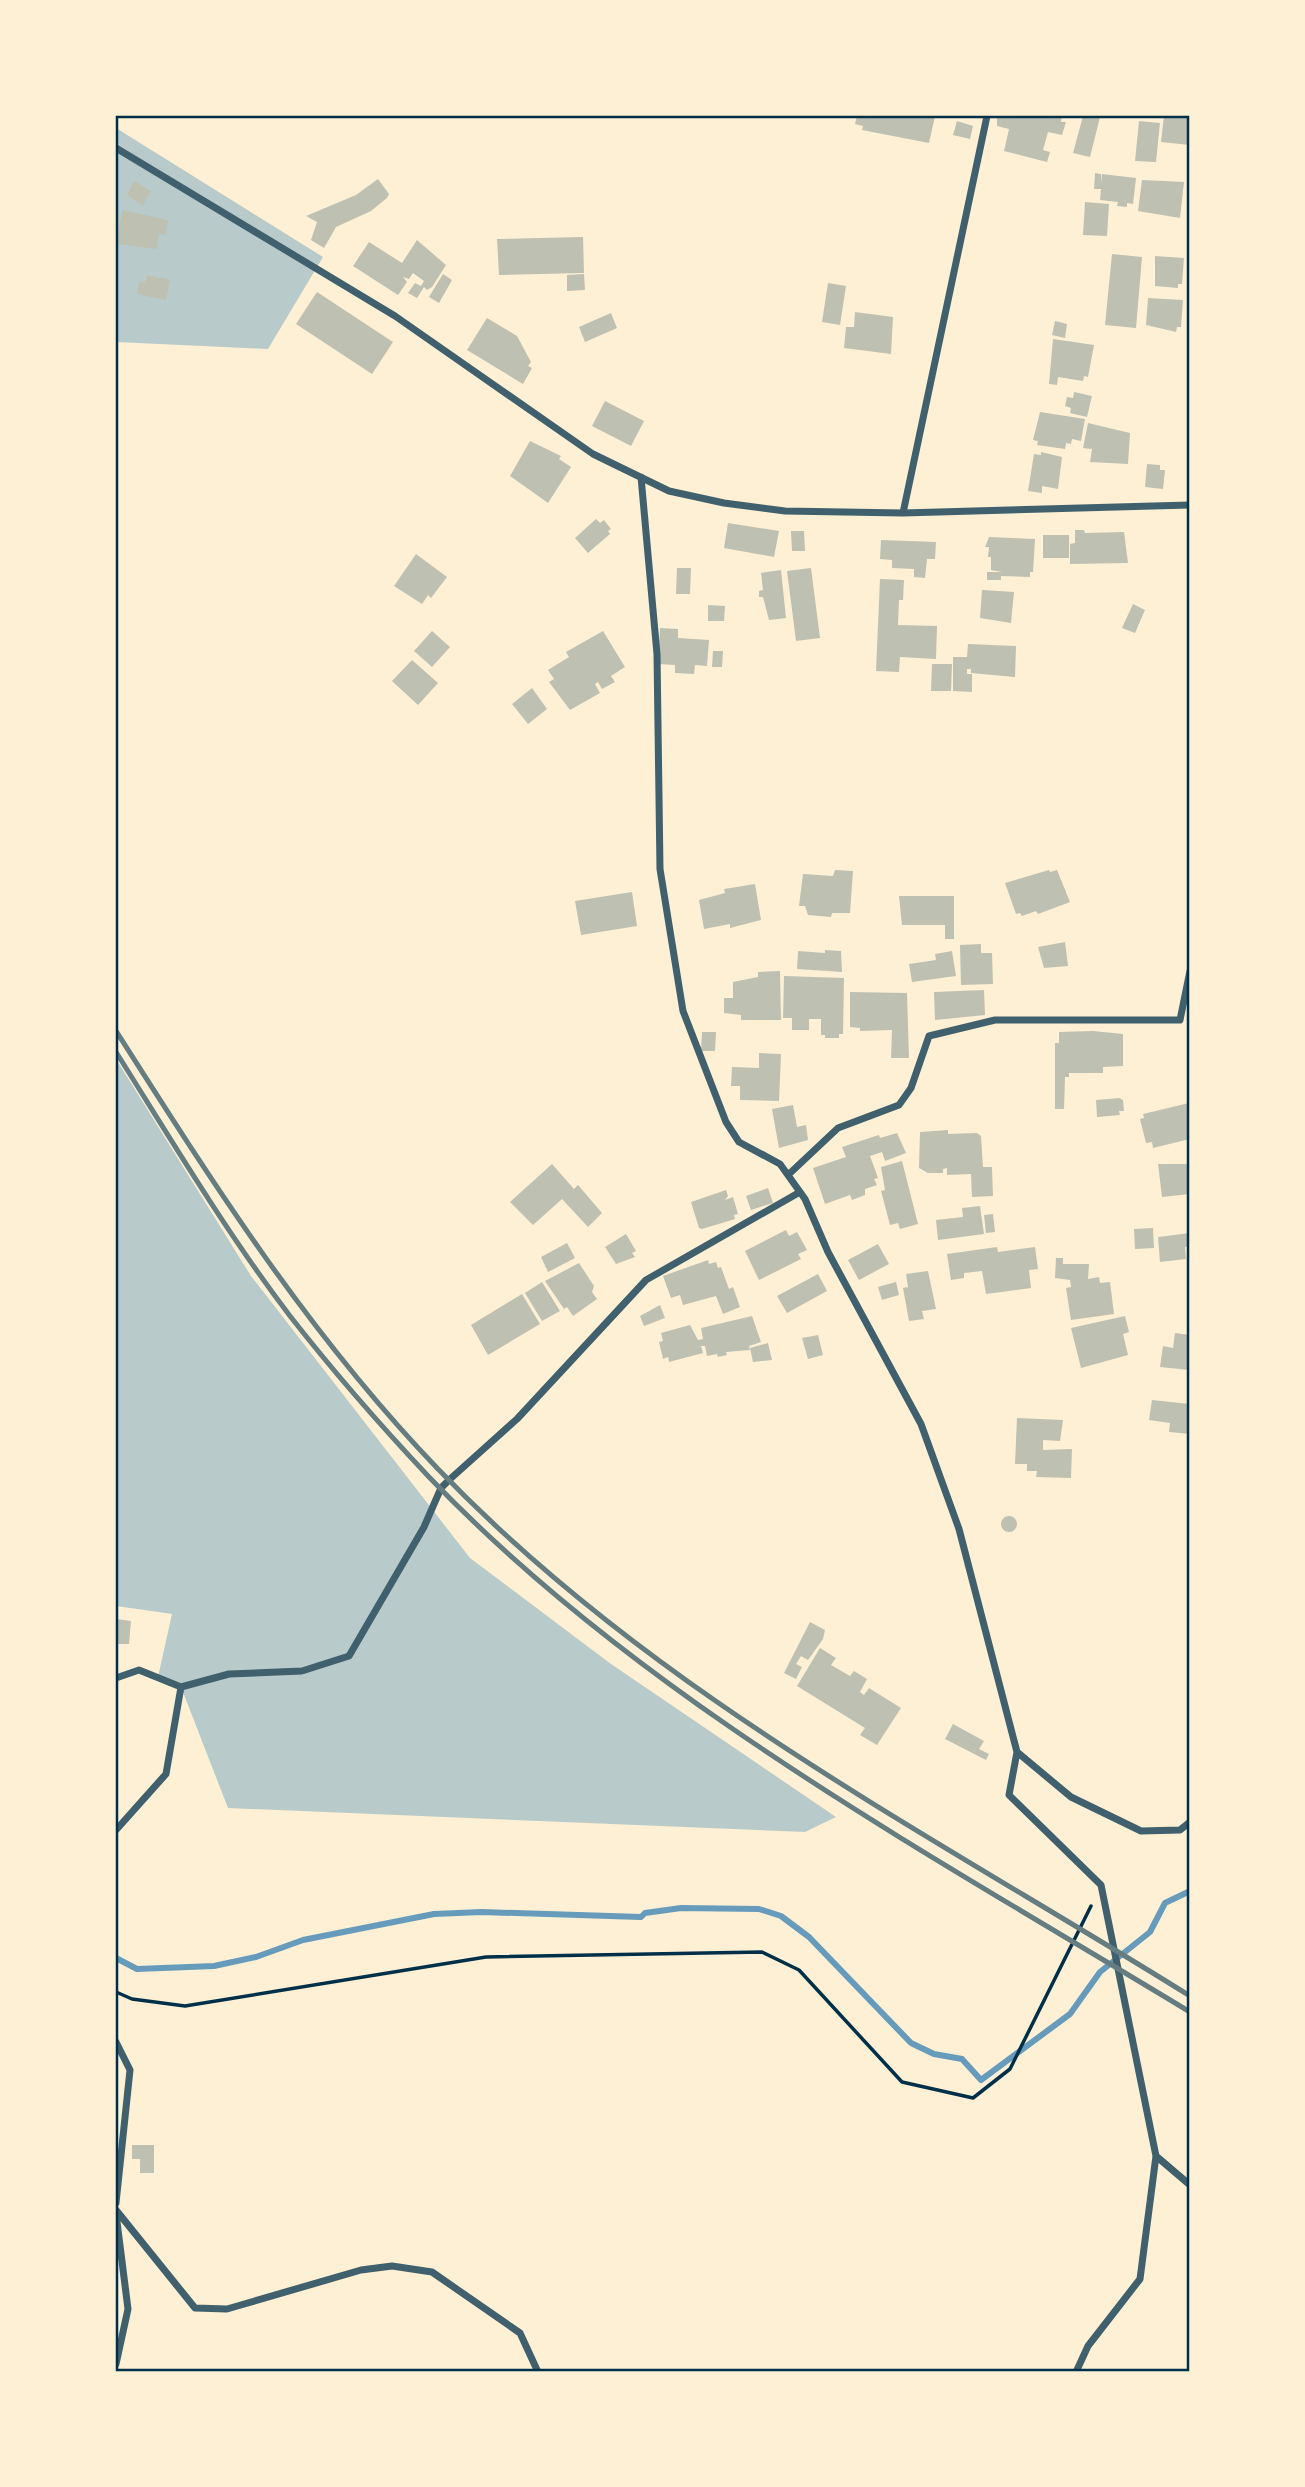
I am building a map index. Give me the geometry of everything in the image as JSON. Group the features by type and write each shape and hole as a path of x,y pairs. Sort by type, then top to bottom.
{"street":[{"path":"903,513 987,116"},
{"path":"116,148 395,316 593,454 669,491 723,503 785,511 903,513 1189,505"},
{"path":"641,477 657,654 660,869 683,1011 716,1099 732,1132 739,1142 780,1164 800,1192 828,1252 920,1424 959,1529 1017,1752 1009,1795 1101,1885 1156,2157 1140,2279 1088,2346 1076,2371"},
{"path":"788,1175 838,1128 899,1105 911,1087 929,1036 995,1020 1180,1020 1189,971"},
{"path":"116,1678 139,1670 181,1687 229,1674 302,1671 349,1656 424,1527 441,1488 517,1419 646,1280 777,1208 800,1192"},
{"path":"116,1830 166,1774 181,1687"},
{"path":"1017,1752 1071,1797 1141,1831 1180,1830 1189,1822"},
{"path":"116,2042 130,2070 116,2203"},
{"path":"1156,2157 1189,2185"},
{"path":"116,2212 128,2309 116,2364"},
{"path":"116,2212 195,2308 227,2309 361,2270 391,2266 432,2272 520,2333 538,2371"}],"path":[{"path":"116,1992 132,1999 185,2006 486,1957 761,1952 799,1970 902,2082 973,2098 1010,2070 1101,1885"}],"shaded area":[{"path":"116,128 323,257 268,349 116,342"},
{"path":"116,1059 251,1276 470,1558 611,1664 836,1817 805,1832 228,1808 181,1687 158,1677 172,1614 116,1606"}],"building":[{"path":"857,116 935,116 929,143 862,130 863,126 855,124"},
{"path":"997,116 1062,116 1061,122 1066,122 1062,135 1048,132 1043,150 1050,152 1047,162 1004,151 1009,129 997,126"},
{"path":"1083,116 1100,117 1090,157 1073,153"},
{"path":"1164,116 1190,116 1190,145 1161,142"},
{"path":"957,121 973,126 970,139 953,135"},
{"path":"1139,121 1160,123 1156,162 1135,161"},
{"path":"1095,173 1101,174 1101,184 1102,174 1136,178 1133,204 1127,203 1127,207 1117,206 1118,202 1100,200 1101,189 1094,189"},
{"path":"378,179 389,194 387,198 371,211 336,227 324,248 311,240 317,222 306,216 356,195"},
{"path":"1142,180 1184,182 1180,218 1138,211"},
{"path":"134,181 151,191 143,206 127,195"},
{"path":"1085,202 1109,204 1107,236 1083,235"},
{"path":"122,210 168,220 166,235 159,234 157,249 117,244"},
{"path":"583,237 584,273 499,275 497,239"},
{"path":"417,240 446,265 432,287 427,290 424,287 417,298 408,293 415,283 421,286 424,281 413,273 409,279 403,277 407,282 398,295 353,266 369,242 402,263"},
{"path":"1112,254 1142,257 1136,328 1105,325"},
{"path":"1155,256 1184,258 1182,284 1178,284 1178,288 1155,286"},
{"path":"443,274 452,280 439,303 429,297"},
{"path":"584,274 585,290 567,291 567,275"},
{"path":"147,275 170,280 166,300 137,294 139,282 145,283"},
{"path":"828,283 846,286 840,325 822,322"},
{"path":"317,292 393,342 372,374 296,324"},
{"path":"1148,298 1183,300 1181,327 1177,327 1176,332 1146,325"},
{"path":"855,312 893,317 891,354 844,348 846,327 854,327"},
{"path":"611,313 617,328 585,342 579,327"},
{"path":"487,318 517,336 531,362 528,366 532,368 523,384 467,350"},
{"path":"1055,321 1067,324 1065,338 1052,335"},
{"path":"1053,339 1094,345 1088,377 1084,376 1083,381 1058,377 1057,385 1049,384"},
{"path":"1074,392 1092,396 1087,417 1070,413 1071,408 1065,406 1067,397 1073,398"},
{"path":"605,401 644,421 631,446 592,426"},
{"path":"1040,412 1085,419 1081,441 1072,439 1071,444 1066,443 1065,449 1037,445 1038,441 1033,440"},
{"path":"1088,423 1130,433 1128,464 1090,462 1092,449 1083,448"},
{"path":"530,441 561,456 559,459 571,467 548,503 510,476"},
{"path":"1041,452 1062,457 1058,489 1042,486 1042,493 1028,491 1034,454 1041,455"},
{"path":"1147,464 1160,465 1160,470 1165,470 1163,489 1145,487"},
{"path":"596,519 600,523 604,520 611,529 608,531 610,534 588,553 575,538"},
{"path":"728,523 779,531 774,557 724,548"},
{"path":"1075,530 1084,530 1085,533 1124,532 1128,563 1070,564 1070,544 1075,543"},
{"path":"791,531 804,531 805,551 792,551"},
{"path":"1043,535 1069,535 1069,558 1043,558"},
{"path":"989,537 1035,539 1033,572 1030,572 1030,577 1001,576 1001,580 987,580 987,572 1002,572 991,570 989,547 985,547"},
{"path":"881,540 936,542 935,559 927,559 925,578 914,577 914,569 892,568 892,560 880,559"},
{"path":"416,554 447,577 431,598 428,595 422,604 394,586"},
{"path":"677,568 691,568 690,594 676,594"},
{"path":"811,568 820,638 796,641 787,571"},
{"path":"781,570 786,618 769,620 763,597 759,597 759,591 763,590 761,573"},
{"path":"880,579 904,580 903,600 899,600 898,625 937,626 936,659 900,657 899,672 876,671"},
{"path":"982,590 1014,592 1011,623 980,618"},
{"path":"1133,604 1145,610 1135,633 1122,628"},
{"path":"708,605 725,606 724,621 708,621"},
{"path":"660,628 678,629 678,638 709,640 707,666 695,665 694,674 675,673 675,665 658,664"},
{"path":"432,631 450,647 432,667 414,651"},
{"path":"603,631 625,667 611,676 615,682 602,689 598,682 595,684 600,693 570,710 549,682 554,679 548,670 569,657 566,652"},
{"path":"968,644 1016,646 1015,677 971,673 971,669 967,669 967,674 972,674 972,692 953,691 953,657 967,657"},
{"path":"713,651 723,651 722,667 712,667"},
{"path":"412,660 438,683 418,705 392,681"},
{"path":"932,664 952,664 951,691 931,691"},
{"path":"532,688 547,709 528,724 512,704"},
{"path":"835,870 853,871 850,913 832,913 831,917 808,915 805,906 799,906 803,874 833,876"},
{"path":"1057,870 1070,902 1038,914 1036,911 1022,916 1020,913 1016,914 1005,883"},
{"path":"755,884 761,920 730,928 730,924 704,929 699,900 725,893 724,889"},
{"path":"632,892 637,926 581,935 575,901"},
{"path":"899,896 954,896 954,939 945,939 945,925 902,925"},
{"path":"1065,942 1068,966 1044,968 1038,947"},
{"path":"981,944 981,953 992,953 993,984 961,985 960,945"},
{"path":"825,950 841,951 842,972 797,969 798,951 825,953"},
{"path":"952,951 956,976 912,982 909,964 936,960 935,954"},
{"path":"780,971 781,1020 741,1020 741,1015 724,1013 724,998 733,998 733,982 758,977 758,972"},
{"path":"784,976 844,978 843,1034 839,1034 839,1038 825,1038 825,1035 821,1035 821,1019 809,1019 809,1030 792,1030 792,1018 783,1018"},
{"path":"984,990 985,1015 935,1020 934,992"},
{"path":"850,992 907,993 909,1058 891,1058 892,1030 860,1031 860,1028 850,1027"},
{"path":"702,1032 716,1032 715,1051 701,1051"},
{"path":"1059,1032 1123,1034 1123,1066 1103,1067 1103,1073 1069,1073 1069,1077 1065,1077 1064,1109 1055,1109 1055,1043 1059,1043"},
{"path":"759,1053 781,1054 779,1101 740,1100 740,1086 731,1086 732,1067 759,1068"},
{"path":"1096,1100 1123,1100 1124,1111 1119,1111 1120,1115 1097,1117"},
{"path":"1189,1103 1190,1139 1153,1148 1152,1142 1146,1143 1140,1119 1144,1118 1143,1114"},
{"path":"793,1105 797,1127 806,1125 808,1140 779,1148 772,1109"},
{"path":"948,1130 948,1134 977,1133 981,1136 983,1167 992,1167 993,1196 972,1197 971,1174 947,1175 947,1168 943,1169 943,1173 928,1173 919,1168 920,1132"},
{"path":"897,1133 906,1153 885,1161 882,1152 870,1156 878,1178 874,1179 877,1185 865,1189 865,1195 852,1200 850,1195 825,1204 813,1168 846,1157 842,1147 879,1135 880,1138"},
{"path":"902,1161 918,1224 900,1229 898,1223 890,1225 881,1191 885,1190 881,1167"},
{"path":"552,1164 574,1189 578,1185 602,1213 588,1227 562,1199 533,1225 510,1202"},
{"path":"1158,1164 1190,1164 1189,1194 1162,1197"},
{"path":"768,1188 773,1203 751,1210 746,1196"},
{"path":"726,1190 728,1196 725,1200 733,1197 738,1214 734,1215 735,1219 699,1228 691,1202"},
{"path":"980,1206 984,1234 938,1240 936,1220 963,1217 962,1208"},
{"path":"993,1214 995,1232 986,1233 984,1215"},
{"path":"1153,1228 1154,1248 1135,1249 1134,1229"},
{"path":"786,1230 789,1236 797,1232 807,1250 798,1254 801,1259 759,1280 745,1251"},
{"path":"1190,1233 1190,1246 1185,1247 1186,1259 1160,1262 1158,1237"},
{"path":"626,1234 636,1251 632,1253 635,1257 616,1264 605,1247"},
{"path":"567,1243 575,1258 548,1272 541,1257"},
{"path":"878,1244 889,1264 859,1280 848,1260"},
{"path":"997,1247 998,1252 1035,1247 1038,1269 1029,1270 1031,1288 986,1294 982,1271 964,1273 964,1278 951,1280 947,1254"},
{"path":"1056,1258 1063,1258 1063,1264 1089,1264 1088,1279 1099,1277 1100,1283 1110,1282 1114,1314 1071,1320 1066,1288 1071,1287 1070,1280 1055,1278"},
{"path":"708,1260 709,1264 716,1262 718,1268 721,1267 729,1289 733,1287 740,1307 723,1314 716,1296 683,1305 680,1295 671,1298 663,1276"},
{"path":"579,1263 594,1286 592,1292 597,1299 573,1316 567,1307 564,1309 545,1281"},
{"path":"928,1271 936,1309 922,1311 924,1319 909,1321 903,1288 908,1287 906,1274"},
{"path":"818,1274 827,1291 787,1313 777,1296"},
{"path":"542,1282 560,1311 542,1321 525,1293"},
{"path":"896,1282 899,1295 882,1300 878,1287"},
{"path":"522,1294 540,1324 488,1355 471,1325"},
{"path":"660,1305 665,1318 644,1326 640,1316"},
{"path":"752,1316 761,1342 749,1346 750,1350 726,1352 727,1355 718,1357 717,1354 707,1356 705,1346 701,1346 703,1353 669,1362 668,1357 663,1359 659,1342 663,1341 661,1333 690,1325 698,1340 703,1339 701,1328"},
{"path":"1125,1316 1129,1332 1123,1334 1128,1355 1081,1368 1071,1328"},
{"path":"1175,1333 1190,1335 1189,1370 1160,1367 1163,1346 1173,1348"},
{"path":"818,1335 823,1355 808,1359 802,1338"},
{"path":"768,1343 772,1360 753,1362 750,1348"},
{"path":"1152,1400 1190,1404 1190,1434 1169,1432 1170,1423 1149,1420"},
{"path":"1017,1418 1063,1420 1060,1441 1043,1440 1043,1450 1072,1449 1071,1478 1036,1477 1037,1471 1027,1471 1027,1464 1015,1464"},
{"path":"1006,1516 1012,1516 1017,1524 1015,1530 1006,1532 1001,1527 1001,1521"},
{"path":"116,1619 131,1621 129,1644 116,1644"},
{"path":"810,1622 825,1630 823,1639 808,1660 801,1656 796,1664 802,1667 796,1679 784,1673"},
{"path":"820,1648 836,1658 831,1665 850,1676 854,1671 867,1679 860,1692 864,1695 869,1688 901,1708 877,1745 860,1735 865,1728 797,1686"},
{"path":"953,1724 984,1741 979,1749 989,1754 986,1760 945,1739"},
{"path":"132,2145 154,2145 154,2173 140,2173 140,2159 132,2159"}],"waterway":[{"path":"116,1958 137,1969 214,1966 256,1957 303,1940 434,1914 482,1912 641,1917 645,1913 681,1908 759,1909 781,1916 809,1937 911,2043 934,2054 962,2059 981,2080 1070,2014 1100,1972 1150,1932 1165,1903 1190,1891"}],"railway":[{"path":"116,1031 227,1202 347,1366 438,1469 521,1549 610,1623 702,1691 797,1755 894,1817 1190,1996"},
{"path":"116,1052 222,1219 290,1316 340,1378 411,1458 512,1557 600,1632 694,1702 791,1768 891,1832 1190,2012"}]}
